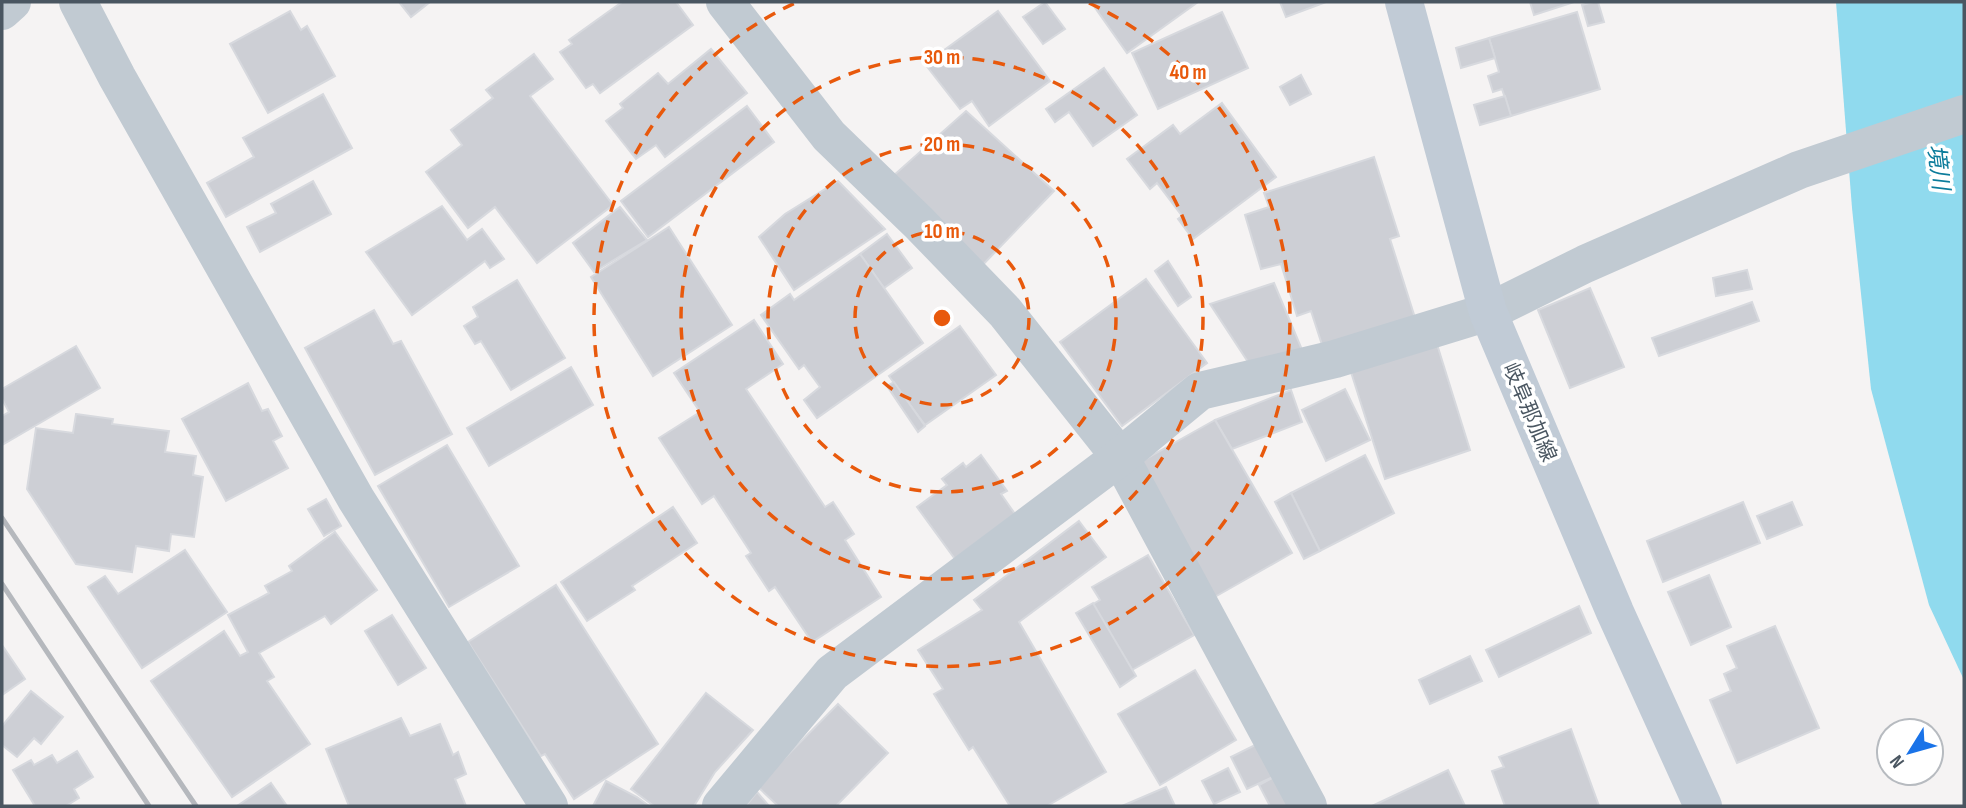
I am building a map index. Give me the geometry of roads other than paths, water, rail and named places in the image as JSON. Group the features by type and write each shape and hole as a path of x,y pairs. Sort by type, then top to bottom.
{"main road":[{"name":"岐阜那加線","path":"1404,2 1488,312 1615,612 1703,806"}],"street":[{"path":"2,11 12,2"},
{"path":"78,2 117,77 356,499 549,806"},
{"path":"725,2 829,136 919,223 1005,312 1120,457 1308,806"},
{"path":"721,806 832,673 1120,457 1200,391 1335,359 1488,312 1586,264 1799,170 1964,114"}],"water":[{"name":"境川","path":"1836,2 1964,2 1964,680 1929,605 1871,389 1852,208"}],"railway":[{"path":"2,518 196,806"},
{"path":"2,584 149,806"}]}
